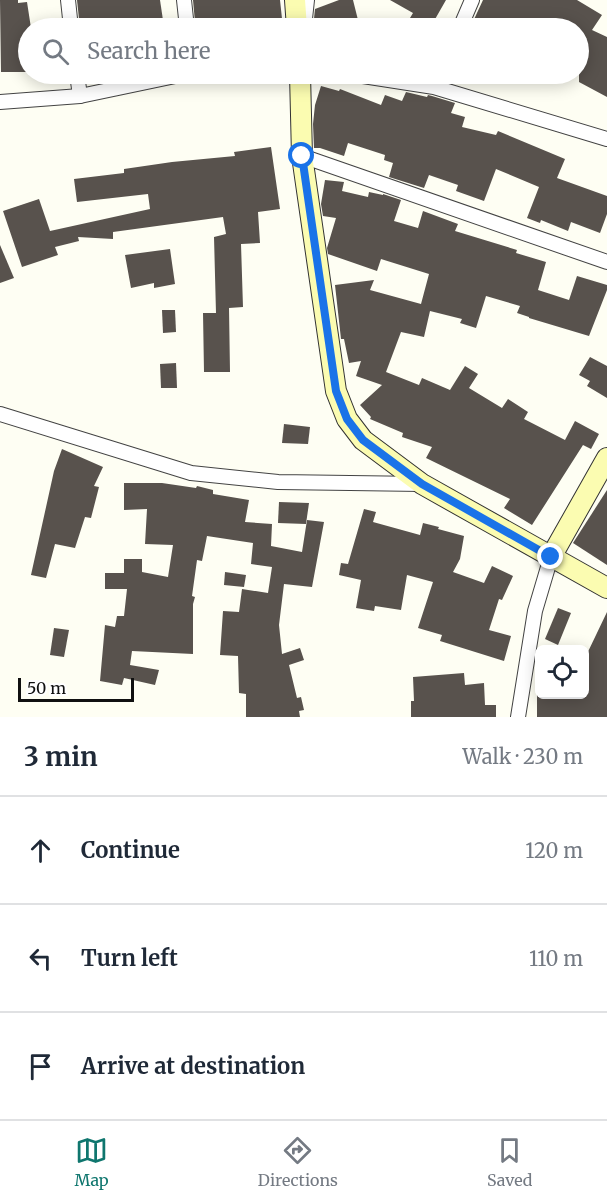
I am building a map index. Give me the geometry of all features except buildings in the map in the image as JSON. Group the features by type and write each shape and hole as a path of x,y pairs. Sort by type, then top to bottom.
{"main road":[{"path":"295,0 296,18"},
{"path":"300,84 302,156 336,391 347,419 363,440 422,484 607,588"},
{"path":"551,557 607,458"}],"street":[{"path":"68,0 70,18"},
{"path":"183,0 186,18"},
{"path":"305,18 307,0"},
{"path":"464,18 472,0"},
{"path":"78,84 80,96"},
{"path":"0,102 80,96 137,84"},
{"path":"415,84 434,87 607,139"},
{"path":"302,156 607,262"},
{"path":"0,414 191,473 278,482 422,484"},
{"path":"518,717 535,611 551,557"}],"route":[{"path":"302,156 336,391 347,419 363,440 422,484 551,557"}]}
